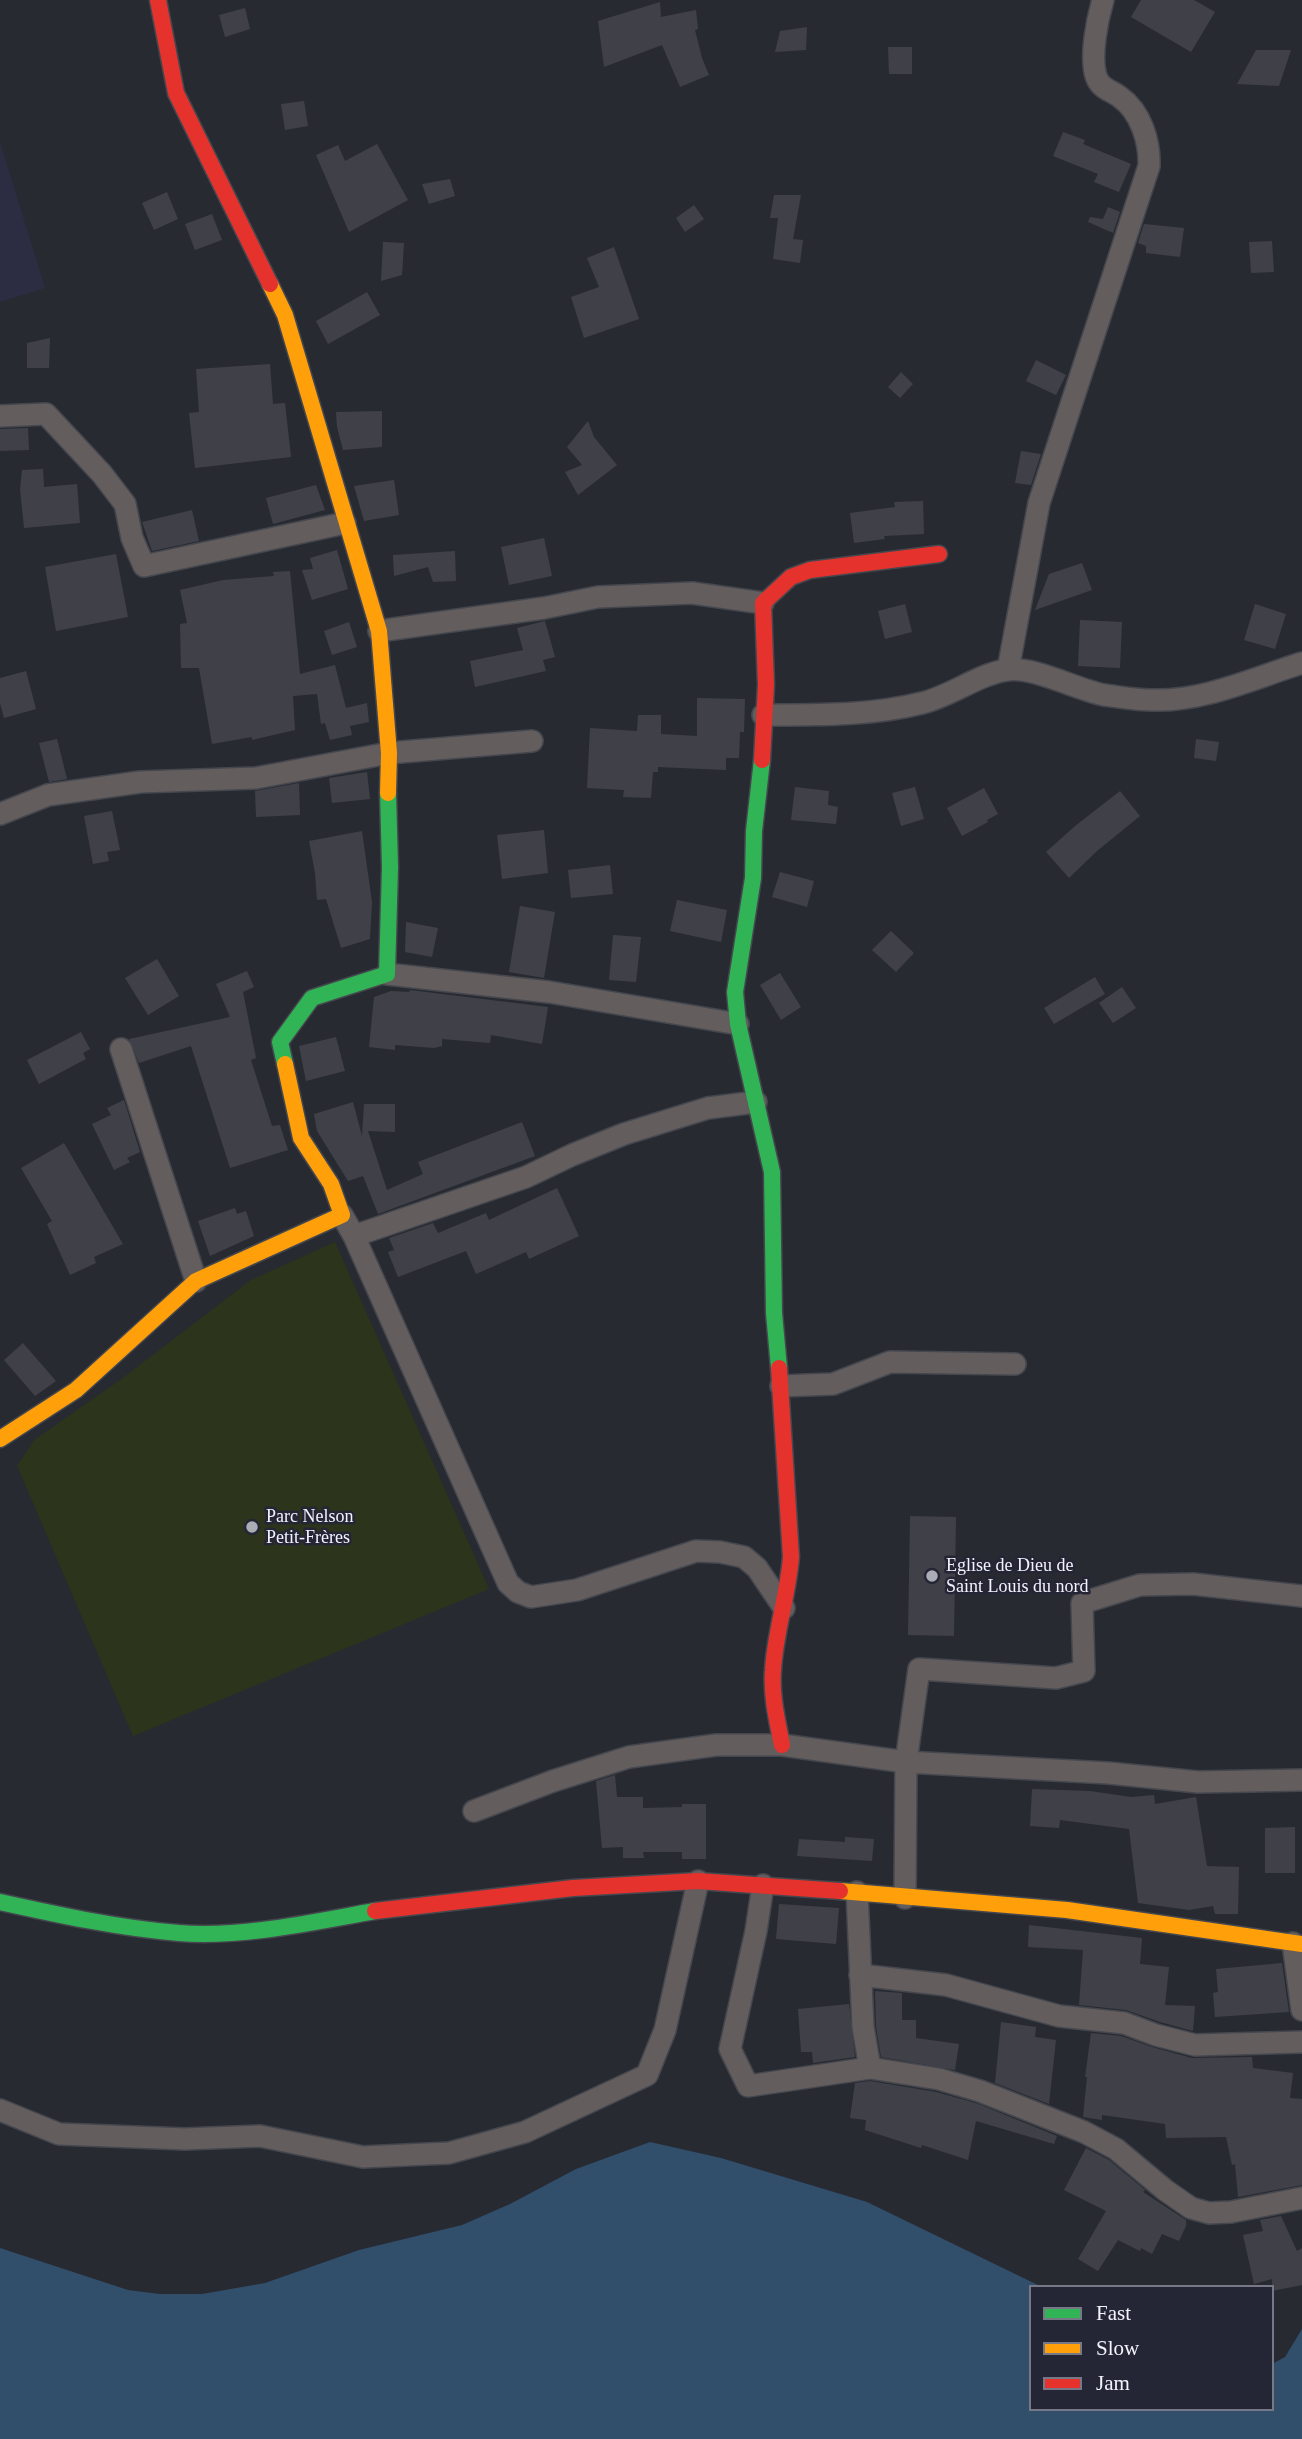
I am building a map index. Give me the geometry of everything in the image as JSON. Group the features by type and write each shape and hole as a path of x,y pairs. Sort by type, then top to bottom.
{"street":[{"path":"158,0 176,93 285,315 379,631 389,753 387,974"},
{"path":"1008,670 1039,503 1149,166 1150,152 1144,130 1132,110 1121,98 1103,88 1096,76 1096,25 1103,0"},
{"path":"0,416 46,414 102,474 125,504 132,538 144,566 345,523"},
{"path":"782,1745 774,1705 773,1669 789,1584 791,1557 774,1313 772,1172 738,1024 735,992 753,878 754,831 762,770 766,673 763,603 791,577 810,570 940,554"},
{"path":"379,631 544,608 598,597 692,593 763,603"},
{"path":"763,715 848,715 922,703 952,694 988,675 1008,670 1029,671 1080,690 1153,701 1216,690 1302,663"},
{"path":"0,814 48,795 140,782 256,778 389,753 532,741"},
{"path":"738,1024 549,992 387,974 312,998 280,1042 301,1138 331,1184 342,1215 354,1236 508,1583 518,1592 531,1597 577,1590 696,1551 720,1552 744,1557 757,1568 784,1608"},
{"path":"121,1049 196,1282"},
{"path":"354,1236 526,1177 624,1134 708,1108 756,1102"},
{"path":"0,1439 76,1390 196,1282 342,1215"},
{"path":"780,1386 833,1384 890,1362 1015,1364"},
{"path":"905,1898 906,1762 919,1669 1056,1678 1084,1671 1082,1603 1140,1585 1193,1584 1302,1596"},
{"path":"474,1811 553,1781 629,1757 716,1745 782,1745 906,1762 1108,1773 1198,1782 1302,1780"},
{"path":"0,2110 59,2134 185,2139 260,2136 363,2157 449,2153 525,2132 647,2075 665,2030 698,1881"},
{"path":"0,1902 91,1922 181,1933 226,1933 298,1925 382,1910 573,1888 698,1881 856,1892 1066,1910 1297,1944 1302,2010"},
{"path":"763,1885 754,1942 730,2049 748,2086 870,2068 949,2082 980,2091 1084,2132 1116,2149 1191,2208 1209,2213 1231,2212 1302,2198"},
{"path":"856,1892 863,2027 870,2068"},
{"path":"860,1975 946,1985 1059,2017 1124,2023 1195,2045 1302,2042"}],"shaded area":[{"path":"0,142 45,288 0,302"},
{"path":"650,2142 721,2158 867,2202 1038,2285 1029,2285 1029,2411 1274,2411 1274,2363 1285,2357 1302,2329 1302,2439 0,2439 0,2248 128,2290 160,2294 202,2294 265,2283 359,2250 462,2225 510,2204 576,2169"}],"green space":[{"name":"Parc Nelson Petit-Frères","path":"335,1242 489,1589 133,1736 17,1466 34,1440 120,1380 251,1280"}],"building":[{"path":"1141,0 1194,0 1215,12 1191,52 1131,17"},
{"path":"660,2 661,17 696,10 698,29 695,30 709,75 680,87 662,45 604,67 598,21"},
{"path":"245,8 250,29 225,37 219,15"},
{"path":"807,27 806,50 775,52 780,31"},
{"path":"888,47 912,47 912,74 889,74"},
{"path":"1256,50 1291,50 1279,86 1237,84"},
{"path":"304,101 308,126 285,130 281,104"},
{"path":"1063,132 1085,140 1083,144 1131,164 1119,192 1094,182 1098,174 1053,156"},
{"path":"377,144 408,200 349,232 316,155 338,145 345,161"},
{"path":"450,179 455,196 429,204 422,184"},
{"path":"167,192 178,219 154,230 142,203"},
{"path":"774,195 801,195 793,239 803,240 800,263 773,259 778,218 770,218"},
{"path":"694,205 704,219 685,232 676,218"},
{"path":"1108,207 1120,212 1113,233 1088,222 1090,217 1103,219"},
{"path":"212,214 222,240 195,250 185,224"},
{"path":"1144,224 1184,228 1180,257 1146,253 1146,246 1138,243"},
{"path":"1272,241 1274,272 1251,273 1249,242"},
{"path":"383,242 404,243 402,275 381,281"},
{"path":"614,247 639,319 584,338 571,297 599,287 587,258"},
{"path":"367,292 380,315 328,344 316,321"},
{"path":"50,338 49,368 27,368 27,343"},
{"path":"1036,360 1066,375 1056,395 1026,381"},
{"path":"270,364 273,404 285,403 291,457 195,468 189,413 199,412 196,369"},
{"path":"901,372 913,384 900,398 888,387"},
{"path":"382,411 382,447 343,450 336,412"},
{"path":"588,421 594,437 617,465 578,495 565,472 582,465 567,447"},
{"path":"28,428 29,450 0,451 0,429"},
{"path":"1021,451 1041,454 1031,485 1015,483"},
{"path":"43,469 44,487 77,484 80,523 24,528 20,489 22,470"},
{"path":"394,480 399,515 364,521 354,486"},
{"path":"316,485 325,510 273,524 266,498"},
{"path":"923,501 924,534 884,536 885,539 854,543 850,513 895,507 894,502"},
{"path":"192,510 199,541 152,551 142,522"},
{"path":"544,538 552,576 509,585 501,547"},
{"path":"337,550 348,589 312,600 302,570 313,569 310,558"},
{"path":"455,551 456,581 433,582 428,567 394,576 393,555"},
{"path":"116,554 128,617 56,631 45,567"},
{"path":"1082,563 1092,590 1035,610 1049,574"},
{"path":"290,571 300,674 335,665 346,708 367,703 369,722 350,726 352,735 330,740 325,723 321,724 317,694 293,696 295,730 252,740 252,737 212,744 199,668 181,668 180,624 187,623 180,590 223,580 274,576 273,572"},
{"path":"905,604 912,632 885,639 878,611"},
{"path":"1255,604 1286,614 1275,649 1244,640"},
{"path":"1080,620 1122,622 1120,668 1078,666"},
{"path":"545,621 555,657 543,660 546,671 475,687 470,661 523,650 517,628"},
{"path":"349,622 357,647 332,655 324,631"},
{"path":"26,671 36,709 4,718 0,703 0,678"},
{"path":"697,698 745,699 744,732 740,732 739,758 726,758 726,770 658,767 658,772 653,772 651,798 623,797 624,790 587,788 590,728 637,731 638,715 661,715 661,734 697,736"},
{"path":"57,739 67,779 49,782 39,743"},
{"path":"1196,739 1219,742 1216,761 1194,758"},
{"path":"367,772 370,799 332,803 329,778"},
{"path":"299,783 300,815 256,817 255,791"},
{"path":"795,787 829,791 828,805 838,807 836,824 791,820"},
{"path":"915,787 924,819 901,826 892,793"},
{"path":"984,788 998,814 962,836 947,808"},
{"path":"1120,791 1140,816 1069,878 1046,852"},
{"path":"112,811 120,850 107,852 109,861 93,864 84,816"},
{"path":"544,830 548,873 502,879 497,835"},
{"path":"362,831 372,902 370,939 341,948 326,899 317,900 309,841"},
{"path":"610,865 613,894 571,898 568,870"},
{"path":"780,872 814,881 807,907 772,897"},
{"path":"677,900 727,910 721,942 670,931"},
{"path":"520,906 555,912 544,978 509,972"},
{"path":"406,922 438,928 432,957 405,952"},
{"path":"891,931 914,953 896,972 872,950"},
{"path":"613,935 641,937 636,982 609,980"},
{"path":"157,959 179,996 148,1015 125,978"},
{"path":"247,971 254,987 243,992 256,1058 251,1060 272,1126 280,1125 288,1150 230,1168 191,1046 139,1063 129,1039 230,1017 216,984"},
{"path":"780,973 801,1007 781,1020 760,985"},
{"path":"1095,977 1105,994 1054,1024 1044,1008"},
{"path":"1122,987 1136,1008 1113,1023 1099,1003"},
{"path":"410,990 548,1007 542,1044 491,1035 490,1043 442,1039 442,1046 434,1048 395,1045 395,1050 369,1047 374,997 391,991"},
{"path":"81,1032 90,1049 83,1053 86,1059 39,1084 27,1060"},
{"path":"336,1037 345,1071 306,1081 299,1046"},
{"path":"124,1100 140,1152 127,1158 130,1162 114,1170 92,1124 111,1115 107,1108"},
{"path":"353,1102 362,1136 364,1104 395,1104 395,1132 368,1131 387,1190 423,1174 418,1162 522,1122 535,1156 378,1214 363,1176 348,1181 317,1131 314,1114"},
{"path":"64,1143 123,1244 94,1257 96,1263 70,1275 47,1224 52,1221 21,1168"},
{"path":"557,1188 579,1236 529,1259 526,1252 476,1274 466,1251 398,1277 388,1252 394,1250 389,1238 433,1223 438,1233 486,1213 489,1220"},
{"path":"235,1208 237,1214 246,1211 254,1236 210,1256 198,1221"},
{"path":"23,1343 56,1381 35,1396 4,1360"},
{"name":"Eglise de Dieu de Saint Louis du nord","path":"910,1516 956,1517 954,1636 908,1635"},
{"path":"615,1775 617,1797 643,1797 643,1808 706,1804 706,1859 682,1859 682,1852 643,1852 644,1858 623,1858 623,1847 602,1848 596,1781"},
{"path":"1032,1789 1090,1791 1131,1797 1154,1795 1155,1804 1196,1797 1207,1866 1239,1867 1238,1914 1215,1914 1213,1906 1189,1910 1138,1903 1129,1829 1060,1820 1059,1828 1030,1826"},
{"path":"1295,1827 1295,1873 1265,1873 1265,1828"},
{"path":"845,1837 874,1839 872,1861 797,1856 799,1839 845,1842"},
{"path":"779,1904 839,1908 836,1944 776,1939"},
{"path":"1029,1925 1142,1938 1140,1964 1169,1967 1165,2005 1195,2006 1193,2031 1126,2010 1079,2005 1083,1950 1028,1947"},
{"path":"1282,1963 1289,2012 1215,2017 1213,1993 1218,1992 1216,1969"},
{"path":"875,1991 902,1993 902,2020 916,2020 916,2038 959,2044 955,2070 881,2057 876,2026"},
{"path":"849,2004 855,2057 813,2063 812,2052 801,2052 798,2009"},
{"path":"1001,2022 1036,2027 1035,2037 1056,2040 1049,2104 995,2083"},
{"path":"1091,2033 1121,2036 1192,2058 1252,2057 1253,2068 1293,2073 1290,2098 1302,2099 1302,2185 1238,2197 1235,2164 1232,2165 1226,2137 1166,2138 1165,2124 1102,2115 1102,2120 1083,2117"},
{"path":"870,2081 936,2092 976,2103 1057,2136 1054,2144 976,2121 968,2160 922,2145 921,2148 865,2130 866,2120 850,2118 855,2083"},
{"path":"1086,2148 1109,2160 1145,2190 1143,2192 1186,2220 1179,2241 1162,2234 1152,2254 1118,2240 1098,2271 1078,2259 1106,2211 1064,2190"},
{"path":"1281,2216 1297,2251 1302,2248 1302,2285 1274,2291 1272,2279 1254,2284 1243,2235 1263,2231 1260,2220"}],"traffic: fast":[{"path":"762,760 754,831 753,878 735,992 738,1024 772,1172 774,1313 779,1368"},
{"path":"285,1064 280,1042 312,998 387,974 390,867 388,793"},
{"path":"0,1902 111,1924 203,1934 277,1928 375,1911"}],"traffic: slow":[{"path":"270,284 285,315 379,631 389,753 388,793"},
{"path":"0,1439 76,1390 196,1281 342,1215 331,1184 301,1138 285,1064"},
{"path":"840,1891 1067,1910 1302,1944"}],"traffic: jam":[{"path":"158,0 176,93 270,284"},
{"path":"762,760 766,685 763,603 791,577 810,570 939,554"},
{"path":"779,1368 791,1557 773,1670 776,1717 782,1745"},
{"path":"375,1911 573,1888 698,1881 840,1891"}],"place":[{"name":"Parc Nelson Petit-Frères","path":"252,1527"},
{"name":"Eglise de Dieu de Saint Louis du nord","path":"932,1576"}]}
